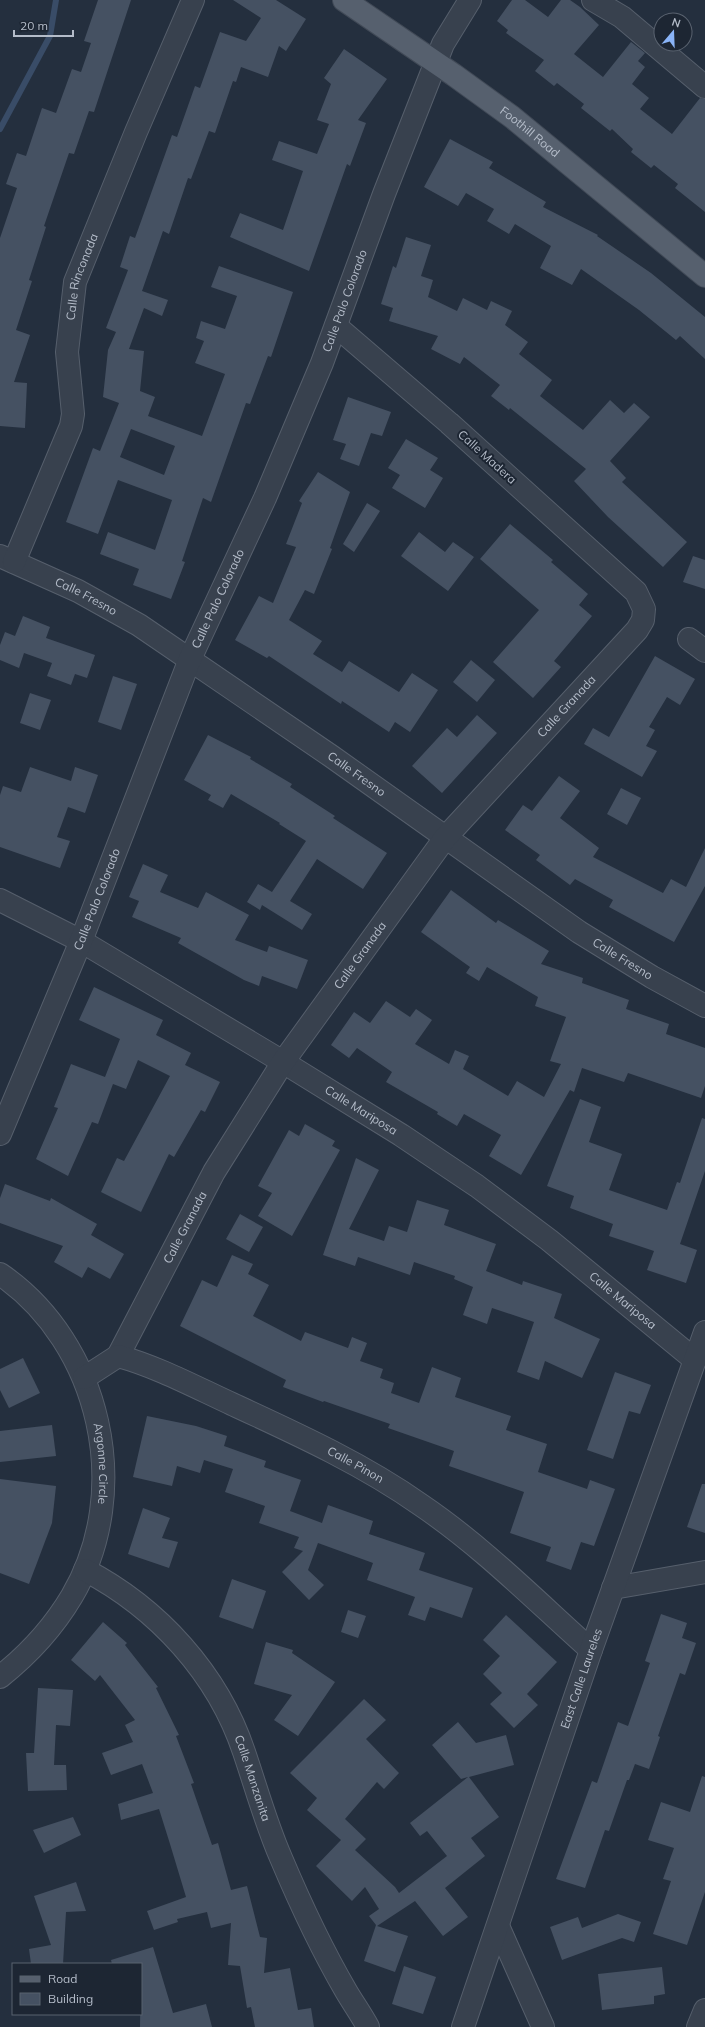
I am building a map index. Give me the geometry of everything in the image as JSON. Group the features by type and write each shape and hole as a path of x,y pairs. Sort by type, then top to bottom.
{"main road":[{"name":"Foothill Road","path":"344,0 512,117 705,276"}],"street":[{"name":"Calle Rinconada","path":"7,559 71,426 73,414 67,352 75,282 136,132 193,0"},
{"name":"Calle Palo Colorado","path":"0,1134 81,941 190,659 265,498 336,326 384,194 443,44 470,0"},
{"path":"593,0 622,17 705,87"},
{"name":"Calle Madera","path":"336,326 449,423 636,592"},
{"name":"Calle Fresno","path":"7,559 78,591 139,625 331,756 579,932 652,977 705,1006"},
{"name":"Calle Granada","path":"118,1356 214,1172 282,1062 445,838 637,630 643,620 644,609 636,592"},
{"name":"Calle Mariposa","path":"0,900 81,941 401,1135 483,1191 549,1240 695,1360"},
{"name":"Argonne Circle","path":"0,1274 31,1300 52,1324 69,1350 84,1378 98,1425 104,1474 99,1523 85,1570 73,1595 58,1619 35,1646 0,1677"},
{"name":"East Calle Laureles","path":"463,2027 591,1650 705,1332"},
{"path":"84,1378 118,1356"},
{"name":"Calle Pinon","path":"118,1356 144,1364 256,1415 380,1478 421,1505 471,1542 591,1650"},
{"name":"Calle Manzanita","path":"85,1570 102,1579 140,1606 167,1629 190,1655 216,1692 232,1721 242,1746 253,1784 280,1856 308,1918 346,1990 368,2027"},
{"path":"613,1588 705,1572"},
{"path":"498,1926 543,2027"},
{"path":"698,2027 705,2010"}],"building":[{"path":"98,0 131,0 94,112 89,111 74,154 69,153 44,226 46,227 29,280 32,281 16,330 30,335 14,382 27,383 25,428 0,426 0,238 17,188 6,184 17,153 26,156 42,108 56,113 72,69 81,72 91,43 84,41"},
{"path":"233,0 276,0 306,19 286,51 279,46 268,77 241,67 236,82 233,81 215,133 209,131 191,179 188,178 169,234 163,231 142,291 168,300 162,316 144,308 129,349 144,351 140,391 155,397 148,416 202,436 225,374 195,363 204,341 196,338 201,321 225,329 237,296 211,287 219,266 293,292 271,357 268,356 250,404 246,403 211,502 203,498 182,561 185,562 171,599 133,585 139,569 100,554 108,532 155,550 172,500 118,480 98,534 66,522 93,448 100,451 119,403 103,397 108,350 116,332 106,328 128,270 120,267 130,236 135,238 172,135 177,137 195,86 200,88 220,32 246,41 261,18","holes":["131,429 175,446 164,475 120,457"]},
{"path":"512,0 525,0 548,17 561,0 570,0 580,7 599,25 574,54 603,77 631,42 645,53 638,61 645,67 632,84 649,98 640,109 672,134 700,98 705,99 705,212 675,188 678,184 654,165 651,168 631,152 633,149 612,129 610,131 581,108 584,104 557,83 554,86 535,71 544,60 506,33 508,30 497,21"},
{"path":"344,49 387,79 358,120 366,123 350,166 347,164 309,271 230,237 240,213 283,230 303,171 272,160 279,141 317,154 329,124 317,120 331,84 324,78"},
{"path":"450,139 493,162 489,168 546,202 543,207 598,235 597,236 651,273 705,317 705,359 680,336 676,340 639,310 581,269 572,285 540,268 551,246 515,224 509,234 487,221 494,209 466,193 458,206 424,187"},
{"path":"406,237 431,245 421,276 433,280 428,297 457,311 463,298 487,310 491,301 512,311 505,325 528,342 519,354 552,380 540,396 583,430 610,400 624,413 634,403 650,417 610,461 626,478 622,482 687,542 663,567 608,517 574,481 586,469 510,408 509,410 491,396 500,385 464,357 460,364 431,349 438,336 389,321 393,308 381,304 393,266 396,268"},
{"path":"348,397 391,412 382,436 371,433 359,466 340,459 346,444 333,440"},
{"path":"406,439 438,458 430,470 443,478 425,508 392,488 400,475 388,468"},
{"path":"318,472 350,492 330,548 332,549 314,594 305,590 289,620 322,641 313,654 342,672 349,661 399,692 412,673 438,690 410,732 395,722 389,732 342,701 341,704 269,656 267,658 235,640 259,596 273,603 296,547 286,544 302,503 299,501"},
{"path":"367,503 380,511 354,552 343,544"},
{"path":"510,524 553,560 551,562 588,594 579,605 592,616 554,661 561,667 533,698 493,662 539,610 480,559"},
{"path":"419,532 445,552 453,542 474,557 448,591 401,556"},
{"path":"693,556 705,560 705,589 683,582"},
{"path":"23,616 50,627 46,638 95,655 87,678 75,674 71,685 47,676 52,663 24,653 19,668 0,660 0,645 5,632 15,636"},
{"path":"655,656 695,679 680,705 667,697 649,727 655,730 646,746 657,751 642,777 584,744 593,728 609,737"},
{"path":"471,660 495,680 477,702 453,682"},
{"path":"113,676 137,684 121,730 98,722"},
{"path":"30,693 51,700 40,730 20,723"},
{"path":"477,715 497,733 442,793 412,766 447,728 457,737"},
{"path":"208,735 251,757 250,759 292,784 290,787 335,816 333,818 387,853 363,889 317,859 290,901 312,914 302,930 262,905 260,910 247,902 258,884 272,892 306,841 279,824 280,823 231,794 223,808 208,800 211,795 184,780"},
{"path":"30,767 71,781 75,767 98,775 85,813 68,807 57,837 70,841 60,868 0,847 0,795 3,786 21,792"},
{"path":"559,776 580,791 560,818 599,848 593,857 663,893 671,879 686,887 705,848 705,886 674,942 609,907 613,900 575,879 570,885 536,860 540,855 505,830 523,805 532,811"},
{"path":"621,788 641,798 627,825 607,814"},
{"path":"143,864 168,875 160,892 198,908 206,892 249,915 235,940 267,952 269,946 308,960 297,989 262,976 259,986 244,980 178,943 181,938 132,917 139,901 129,897"},
{"path":"451,890 496,923 498,920 549,951 541,964 583,978 582,983 629,1000 626,1009 669,1024 666,1034 705,1048 705,1086 701,1098 628,1073 624,1082 582,1068 574,1092 570,1090 521,1175 489,1156 501,1135 464,1114 457,1126 437,1114 438,1112 386,1082 392,1072 357,1048 349,1058 331,1045 354,1012 370,1023 386,1001 410,1017 416,1009 432,1020 415,1044 449,1064 455,1050 469,1056 463,1069 508,1096 517,1081 544,1097 561,1064 550,1061 566,1017 535,1006 538,997 487,967 479,981 466,973 470,967 421,932"},
{"path":"94,987 163,1020 156,1035 191,1053 185,1065 220,1082 205,1112 201,1110 174,1157 169,1154 141,1212 101,1192 117,1158 124,1161 170,1076 138,1060 126,1089 113,1084 98,1124 92,1122 68,1176 36,1159 58,1108 54,1107 71,1064 105,1077 120,1039 79,1020"},
{"path":"580,1099 601,1107 589,1142 622,1154 609,1190 667,1210 677,1182 680,1183 702,1118 705,1119 705,1171 680,1244 697,1250 686,1283 647,1270 654,1251 609,1236 613,1224 570,1208 574,1196 547,1186"},
{"path":"305,1124 335,1141 332,1146 340,1150 292,1236 258,1216 272,1193 258,1186 289,1130 299,1136"},
{"path":"356,1158 379,1170 349,1229 384,1241 389,1226 407,1232 417,1200 449,1210 444,1225 496,1244 486,1271 522,1285 523,1281 562,1294 554,1318 600,1339 582,1378 545,1361 539,1380 517,1372 534,1322 492,1308 487,1324 463,1315 473,1287 454,1279 455,1276 414,1262 410,1275 358,1257 355,1266 323,1255"},
{"path":"5,1184 50,1201 51,1198 97,1224 91,1235 124,1254 110,1279 88,1267 82,1278 54,1262 63,1246 0,1223 0,1198"},
{"path":"240,1214 263,1227 249,1252 226,1239"},
{"path":"232,1255 253,1264 248,1274 269,1285 253,1316 301,1341 305,1332 348,1348 352,1337 367,1343 360,1361 383,1369 380,1378 394,1383 391,1393 419,1403 432,1367 461,1378 455,1397 511,1416 506,1430 547,1444 538,1472 587,1489 590,1480 615,1489 594,1546 581,1542 571,1570 546,1561 551,1547 510,1533 524,1492 449,1466 454,1451 388,1428 390,1424 283,1387 286,1380 180,1326 202,1280 217,1287"},
{"path":"23,1358 40,1393 9,1408 0,1390 0,1369"},
{"path":"615,1372 651,1385 640,1414 629,1411 613,1459 587,1450"},
{"path":"147,1416 196,1426 227,1436 224,1446 266,1461 264,1467 301,1480 290,1511 322,1523 328,1505 373,1521 369,1534 425,1553 419,1570 473,1588 462,1618 430,1607 425,1621 408,1615 415,1597 367,1580 373,1563 318,1543 308,1570 324,1585 309,1600 282,1572 303,1551 294,1548 299,1537 259,1523 265,1506 225,1492 233,1469 204,1460 200,1473 177,1466 172,1486 133,1477"},
{"path":"52,1425 56,1456 0,1462 0,1431"},
{"path":"0,1479 56,1486 52,1523 29,1584 0,1573"},
{"path":"702,1484 705,1484 705,1533 687,1527"},
{"path":"143,1508 170,1518 162,1538 178,1542 169,1568 128,1554"},
{"path":"232,1579 266,1591 253,1629 219,1617"},
{"path":"348,1610 366,1616 358,1638 341,1632"},
{"path":"661,1614 687,1623 682,1638 696,1643 685,1675 680,1673 658,1736 660,1737 649,1769 635,1764 629,1780 627,1780 609,1831 605,1830 585,1888 556,1879 592,1781 597,1783 618,1722 628,1726 650,1663 645,1661"},
{"path":"506,1615 557,1662 527,1694 538,1705 514,1728 490,1704 502,1693 483,1674 500,1656 483,1640"},
{"path":"103,1622 127,1643 125,1645 158,1687 156,1688 179,1735 176,1736 194,1783 191,1784 212,1845 218,1843 231,1890 247,1886 260,1937 267,1938 264,1973 290,1968 298,2010 311,2008 314,2027 255,2027 251,2007 247,2008 240,1966 228,1965 231,1923 211,1928 207,1912 177,1919 178,1922 154,1930 147,1911 186,1897 159,1809 121,1820 118,1804 153,1793 142,1764 111,1775 102,1753 133,1742 125,1725 135,1720 100,1675 95,1681 71,1660"},
{"path":"266,1642 293,1650 292,1653 335,1682 298,1736 274,1720 292,1695 254,1684"},
{"path":"38,1688 73,1690 70,1726 56,1725 54,1765 66,1765 67,1790 28,1791 26,1753 34,1753"},
{"path":"364,1699 386,1720 366,1739 399,1773 384,1789 377,1782 345,1819 366,1839 355,1850 395,1887 399,1893 447,1856 427,1831 420,1836 410,1823 468,1777 461,1779 432,1745 458,1722 476,1743 506,1735 514,1765 469,1777 499,1817 471,1838 485,1856 445,1888 468,1917 443,1936 415,1901 377,1926 408,1936 395,1972 364,1961 376,1925 369,1916 379,1909 365,1887 352,1901 316,1866 341,1840 307,1810 317,1798 290,1773"},
{"path":"702,1776 705,1777 705,1892 687,1945 653,1934 671,1881 663,1879 674,1848 648,1840 661,1802 690,1812"},
{"path":"73,1817 81,1835 44,1853 33,1830"},
{"path":"76,1882 86,1911 66,1912 63,1963 31,1963 29,1949 51,1945 34,1896"},
{"path":"618,1914 641,1922 634,1942 622,1938 562,1960 550,1927 578,1917 582,1928"},
{"path":"153,1947 173,2013 206,2004 212,2027 140,2027 140,2015 142,2015 142,1963 112,1963 111,1960"},
{"path":"404,1966 436,1977 423,2014 392,2004"},
{"path":"662,1967 665,1994 654,1996 654,2004 602,2010 598,1974"}],"waterway":[{"path":"0,129 50,36 56,0"}]}
